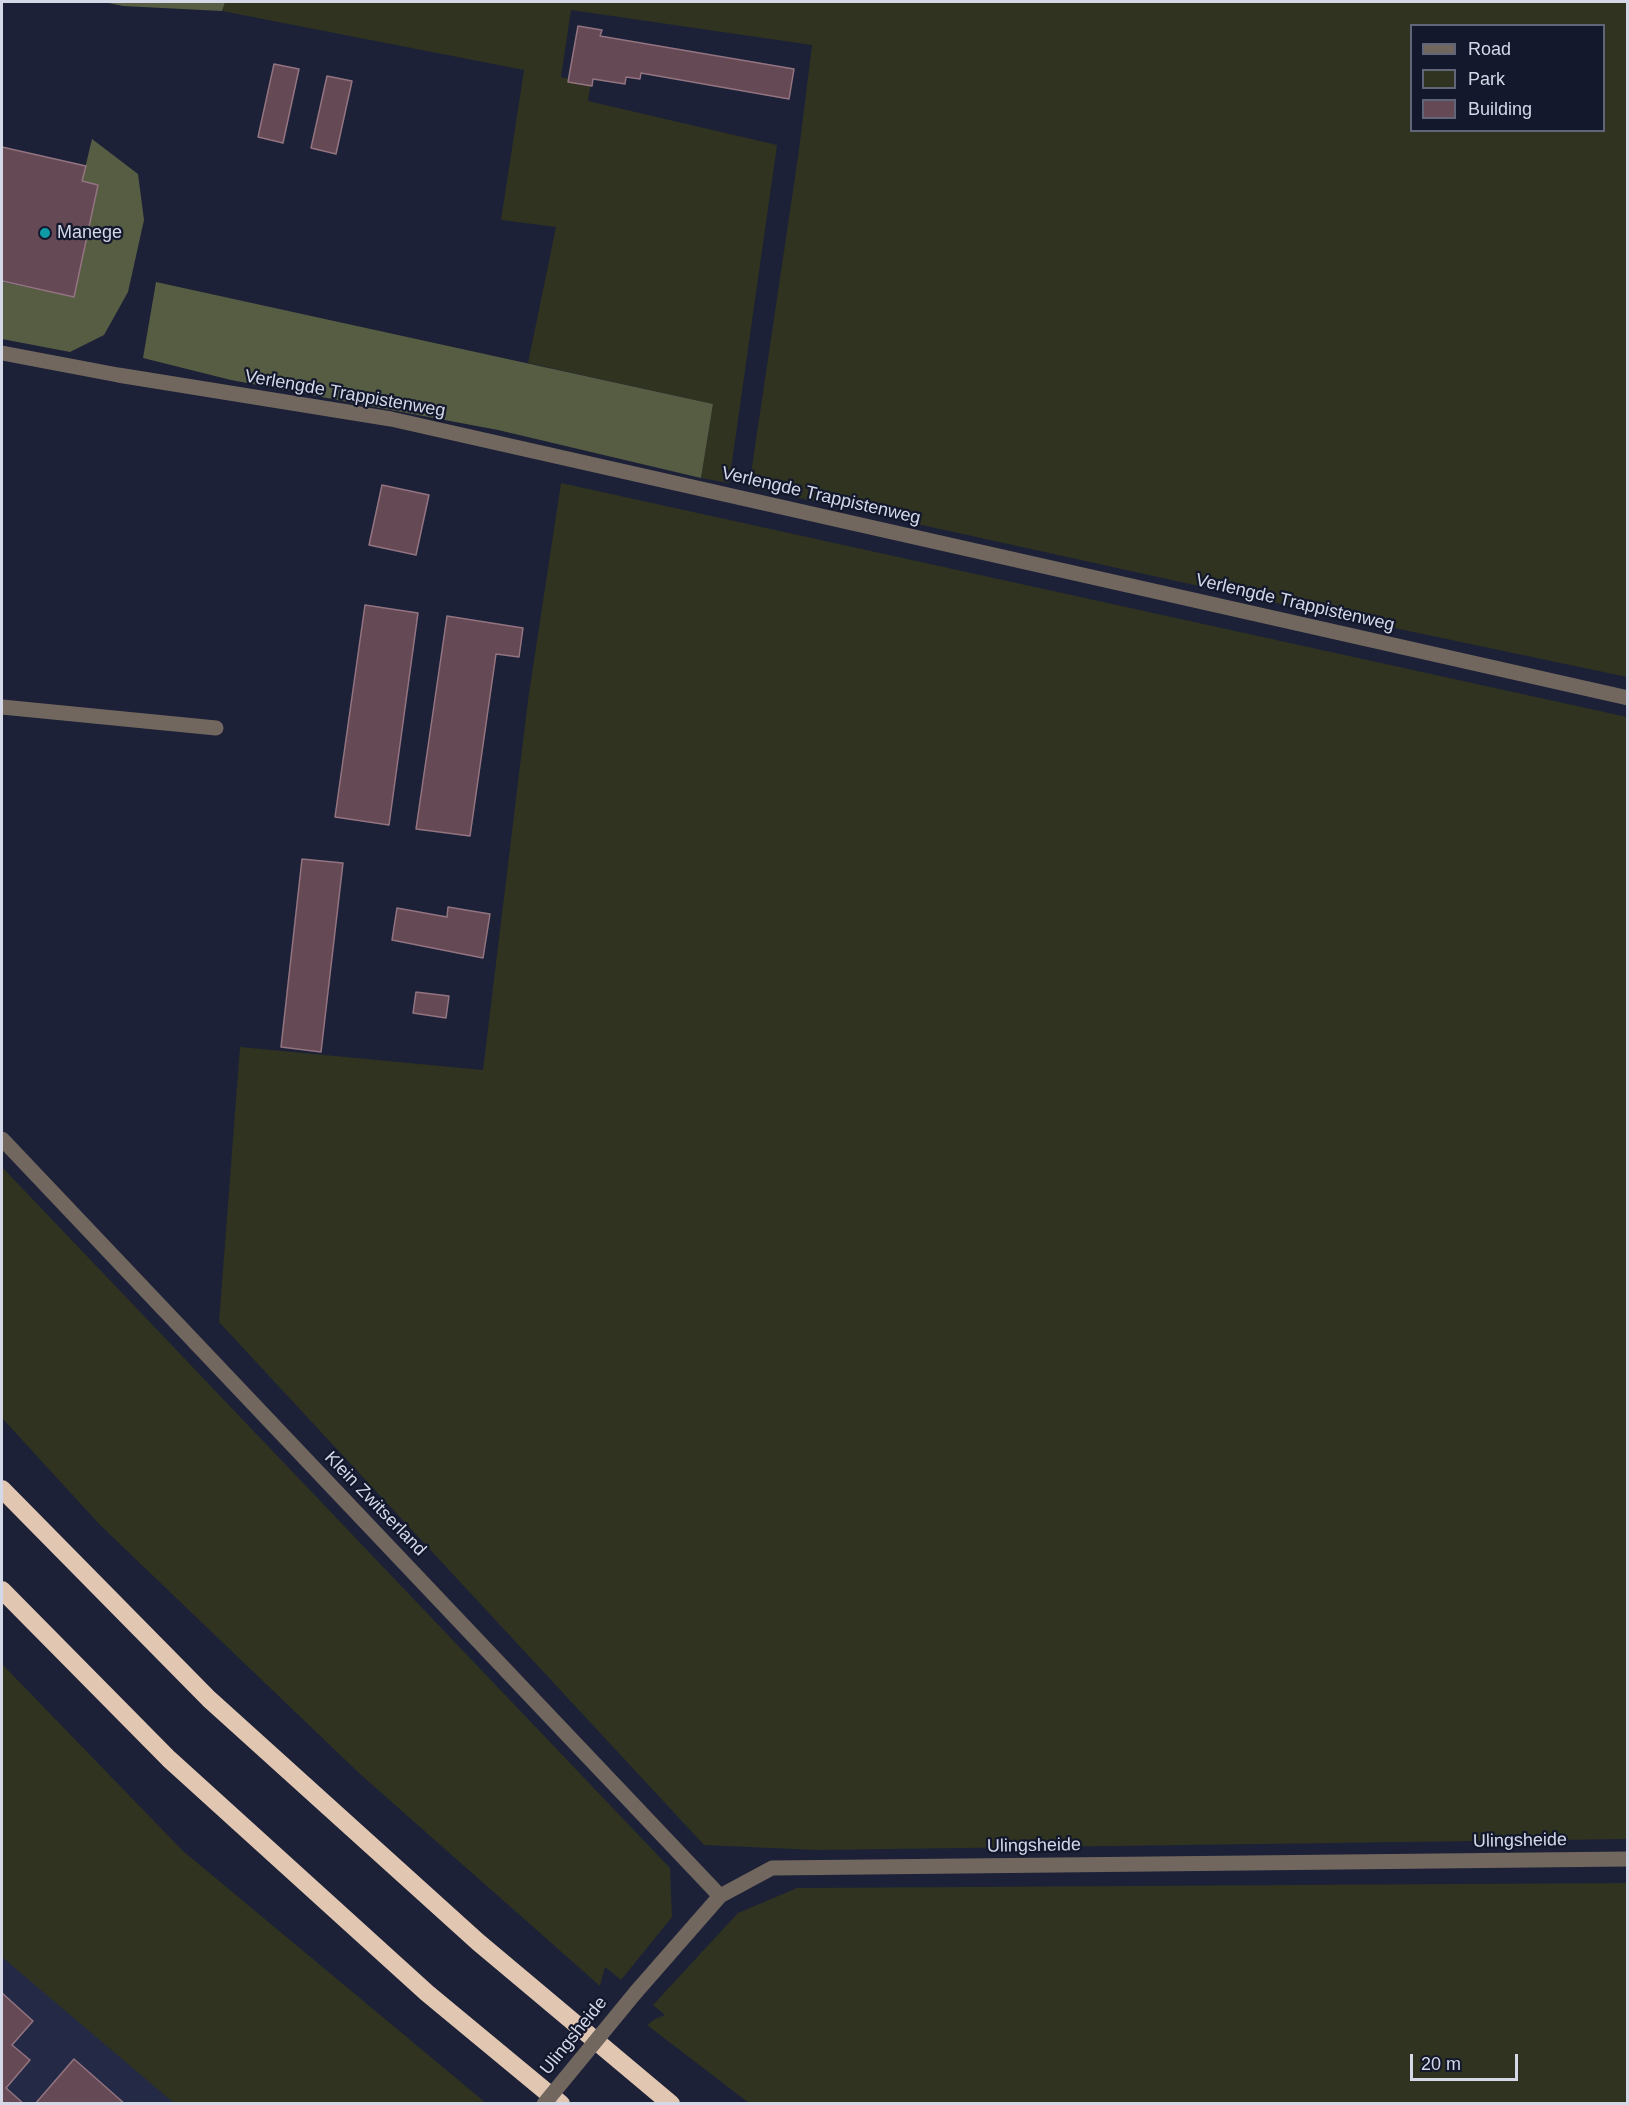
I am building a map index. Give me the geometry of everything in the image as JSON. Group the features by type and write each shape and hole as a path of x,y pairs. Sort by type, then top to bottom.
{"highway":[{"path":"2,1489 209,1700 478,1942 671,2103"},
{"path":"2,1590 169,1759 427,1993 561,2103"}],"street":[{"name":"Verlengde Trappistenweg","path":"2,353 118,375 391,419 1628,698"},
{"path":"2,707 216,728"},
{"name":"Klein Zwitserland","path":"2,1139 720,1896"},
{"name":"Ulingsheide","path":"544,2103 636,1992 720,1896 772,1868 1628,1859"}],"shaded area":[{"path":"2,1942 192,2103 2,2103"}],"green space":[{"path":"104,2 225,2 222,11 123,6"},
{"path":"225,2 1627,2 1627,677 1290,606 749,487 799,150 812,45 571,10 561,77 591,83 588,101 777,145 729,483 701,478 713,404 528,363 556,227 501,220 524,70 222,11"},
{"path":"92,139 138,174 144,220 128,292 104,335 70,352 2,339 2,282 74,297 98,186 82,181"},
{"path":"156,282 713,404 701,478 498,430 231,380 143,358"},
{"path":"561,483 1627,717 1627,1839 817,1850 704,1845 219,1322 240,1047 483,1070 528,700"},
{"path":"2,1167 670,1868 672,1917 621,1980 605,1967 600,1986 360,1774 100,1525 2,1418"},
{"path":"2,1664 183,1851 486,2103 174,2103 2,1957"},
{"path":"1627,1883 1627,2103 749,2103 647,2025 665,2015 653,2005 738,1913 797,1888"}],"building":[{"path":"578,26 602,30 600,36 794,69 789,99 641,73 640,79 626,77 625,84 593,79 592,86 568,82"},
{"path":"274,64 299,69 283,143 258,137"},
{"path":"327,76 352,81 336,154 311,148"},
{"name":"Manege","path":"2,147 86,166 82,181 98,185 74,297 2,281"},
{"path":"382,485 429,495 416,555 369,545"},
{"path":"365,605 418,613 389,825 335,817"},
{"path":"447,616 523,628 519,657 496,654 470,836 416,829"},
{"path":"302,859 343,863 321,1052 281,1047"},
{"path":"448,907 490,914 483,958 392,940 397,908 447,917"},
{"path":"416,992 449,996 446,1018 413,1013"},
{"path":"2,1993 33,2021 12,2045 30,2060 6,2088 24,2104 2,2104"},
{"path":"74,2059 125,2104 35,2104"}],"place":[{"name":"Manege","path":"45,233"}]}
